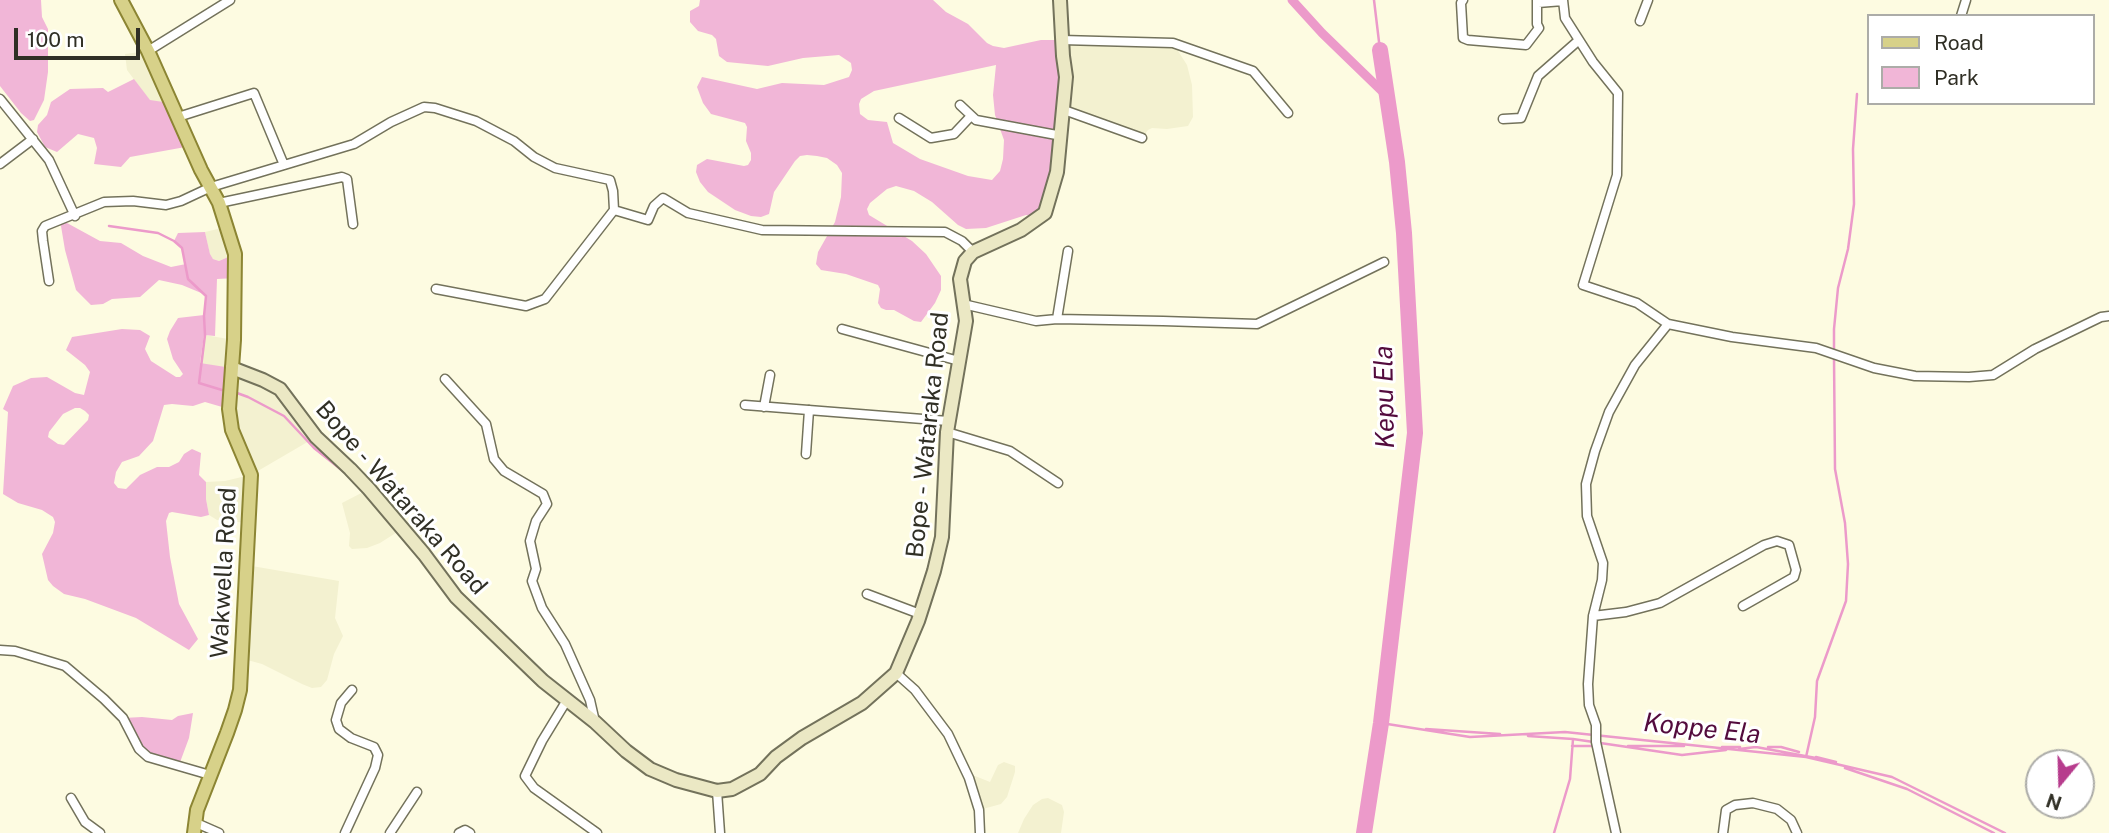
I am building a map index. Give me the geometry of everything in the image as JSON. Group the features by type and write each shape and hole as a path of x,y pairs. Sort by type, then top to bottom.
{"main road":[{"name":"Wakwella Road","path":"121,0 148,51 201,170 219,203 235,254 234,340 229,409 232,430 251,475 240,690 235,710 209,775 194,827"}],"street":[{"path":"148,51 230,0"},
{"path":"614,210 648,220 654,206 663,198 688,213 762,230 946,232 973,251 1021,230 1045,213 1057,172 1066,77 1060,0"},
{"path":"1463,0 1464,38 1527,45 1539,28 1537,2 1563,1 1565,18 1593,62 1618,93 1617,176 1583,285 1637,303 1668,324 1732,337 1816,348 1874,368 1915,376 1993,375 2035,349 2101,317 2109,316"},
{"path":"1640,21 1648,0"},
{"path":"1062,40 1173,43 1253,71 1288,113"},
{"path":"1503,119 1521,118 1538,76 1579,40"},
{"path":"178,117 254,93 284,165"},
{"path":"0,99 49,160 75,216"},
{"path":"960,105 976,120 1062,136"},
{"path":"49,281 42,231 45,226 104,202 133,201 166,205 211,187 354,144 391,122 424,107 477,121 514,141 547,165 610,180 614,210 545,299 526,306 436,289"},
{"path":"1064,110 1142,138"},
{"path":"899,118 931,138 954,134 971,117"},
{"path":"0,164 33,139"},
{"path":"219,203 342,177 347,179 354,224"},
{"name":"Bope - Wataraka Road","path":"232,368 280,389 316,437 369,489 456,597 522,661 596,722 626,751 650,769 676,780 717,790 732,789 760,774 776,757 802,738 862,703 896,673 920,614 942,537 948,427 966,321 960,279 965,261 973,251"},
{"path":"1057,319 1068,251"},
{"path":"963,304 1036,321 1057,319 1257,324 1384,262"},
{"path":"1616,833 1596,742 1596,726 1588,705 1593,616 1603,564 1587,516 1586,484 1609,412 1635,365 1668,324"},
{"path":"842,329 959,361"},
{"path":"764,407 770,375"},
{"path":"445,379 486,424 494,459 504,471 542,494 547,504 536,521 530,541 536,569 532,580 542,608 565,644 590,700 596,722"},
{"path":"745,405 948,427 1010,451 1058,483"},
{"path":"806,454 809,410"},
{"path":"1593,616 1626,612 1660,603 1764,545 1777,541 1789,545 1796,574 1743,606"},
{"path":"867,594 920,614"},
{"path":"0,650 15,651 65,666 123,718 139,750 148,757 209,775"},
{"path":"896,673 915,690 948,734 969,778 979,810 980,833"},
{"path":"345,833 378,755 374,747 339,729 336,720 341,703 352,690"},
{"path":"567,700 525,776 534,788 597,833"},
{"path":"717,790 720,833"},
{"path":"390,833 417,792"},
{"path":"71,798 85,822 100,833"},
{"path":"1723,833 1726,810 1735,805 1753,803 1777,809 1791,820 1797,833"},
{"path":"194,827 219,833"},
{"path":"459,833 465,830 470,833"}],"shaded area":[{"path":"1062,40 1173,43 1187,65 1192,85 1193,117 1188,126 1152,128 1142,138 1064,110"},
{"path":"148,51 170,103 150,101 127,70 125,54"},
{"path":"226,227 235,254 219,261 210,255 205,232"},
{"path":"205,335 234,340 232,368 263,380 316,437 251,475 248,523 217,520 209,515 206,482 250,475 229,409 200,364"},
{"path":"369,489 402,529 380,543 367,548 352,549 349,546 350,533 342,503"},
{"path":"246,565 339,581 335,618 343,636 334,654 327,680 321,687 312,688 262,664 240,658"},
{"path":"1004,762 1015,766 1007,797 1001,804 979,810 969,778 975,776 990,782 998,765"},
{"path":"1048,798 1062,805 1064,812 1061,833 1018,833 1033,805"}],"green space":[{"path":"0,0 41,0 42,17 48,29 48,72 44,100 34,120 30,121 21,113 0,86"},
{"path":"700,0 933,0 946,12 968,24 993,46 1004,48 1041,40 1062,40 1050,202 1032,216 1026,215 986,228 966,229 914,191 896,186 887,189 870,203 867,209 869,215 912,241 926,254 941,276 941,290 921,322 894,310 881,308 878,303 878,285 846,274 821,270 816,264 818,252 835,222 841,197 842,173 837,165 827,158 800,156 774,192 769,214 761,217 735,210 708,192 696,172 697,165 707,159 744,166 751,160 745,123 711,114 697,87 702,77 757,89 782,83 824,85 849,77 851,63 839,55 803,58 768,66 727,62 719,56 716,39 698,31 690,22 690,11 699,6","holes":["996,65 993,95 995,115 1004,140 1000,171 992,180 968,176 920,159 893,143 887,122 868,120 860,114 861,99 874,91"]},
{"path":"134,79 150,100 170,103 191,146 130,157 121,167 94,164 97,148 94,138 78,134 57,152 45,147 37,132 51,102 70,89 103,88 108,92"},
{"path":"56,217 100,241 121,243 143,256 171,267 186,264 182,248 174,241 178,233 205,232 213,259 219,261 235,254 236,278 217,279 215,336 204,335 200,363 232,368 229,409 205,402 193,406 164,405 153,441 139,456 122,462 114,483 118,488 126,489 140,475 157,467 169,467 179,462 184,454 192,449 201,453 199,475 206,482 209,515 201,517 172,512 166,521 179,604 198,639 189,650 136,618 64,594 53,586 48,580 42,554 53,533 53,517 3,494 8,412 3,409 13,386 31,378 47,377 75,393 84,395 90,372 66,350 72,337 122,329 140,330 150,336 145,349 151,361 180,377 183,374 173,359 167,339 170,331 178,318 204,315 206,295 182,285 159,280 140,297 112,299 103,304 91,305 76,290 61,226","holes":["80,408 89,415 88,420 64,445 48,437 63,414"]},
{"path":"193,713 189,738 179,765 148,757 123,718 172,720"}],"waterway":[{"path":"1292,0 1387,96"},
{"name":"Kepu Ela","path":"1374,0 1380,50"},
{"name":"Kepu Ela","path":"1364,833 1381,723 1415,433 1404,233 1397,162 1380,50"},
{"path":"1834,351 1838,288 1848,249 1854,204 1853,149 1857,94"},
{"path":"109,226 158,233 182,248 188,279 206,296 205,335 199,383 222,390"},
{"path":"1806,757 1815,717 1817,681 1846,601 1848,564 1845,523 1835,469 1834,357"},
{"path":"237,393 284,416 314,448 348,475"},
{"name":"Koppe Ela","path":"1381,723 1470,737 1565,732 1806,757 1892,777 2005,833"},
{"path":"1426,729 1500,734"},
{"path":"1528,736 1573,739 1682,755 1726,750"},
{"path":"1554,833 1570,779 1573,739"},
{"path":"1572,746 1593,746"},
{"path":"1628,746 1684,746"},
{"name":"Koppe Ela","path":"1722,747 1740,747"},
{"name":"Koppe Ela","path":"1739,749 1756,747 1816,758"},
{"path":"1768,747 1799,752"},
{"name":"Koppe Ela","path":"1816,757 1836,762"},
{"path":"1845,768 1907,789 1994,833"}]}
